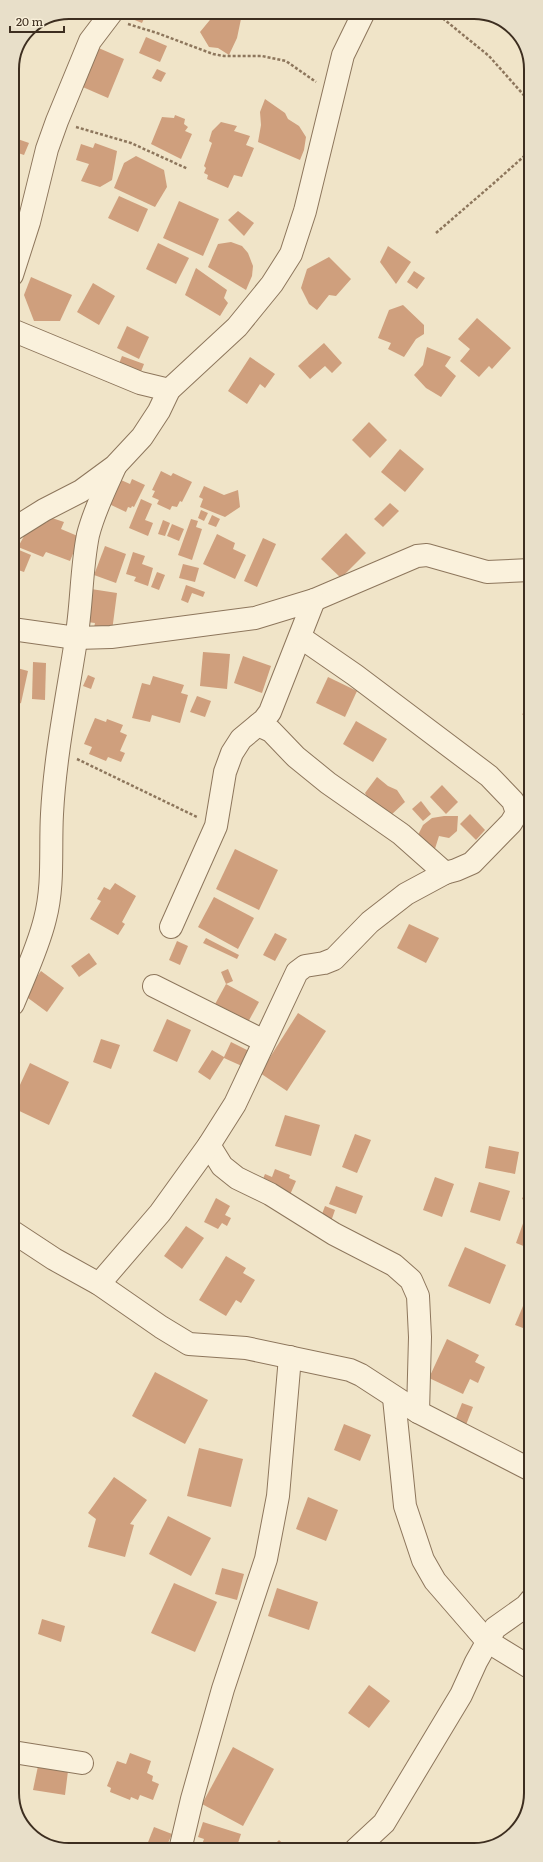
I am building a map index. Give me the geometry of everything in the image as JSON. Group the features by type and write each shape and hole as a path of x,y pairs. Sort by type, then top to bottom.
{"street":[{"path":"19,253 29,222 47,149 57,121 90,41 106,19"},
{"path":"19,526 44,510 81,491 115,466 142,437 169,390 237,327 272,284 291,254 305,211 343,56 361,19"},
{"path":"19,333 140,383 169,390"},
{"path":"19,989 38,943 46,919 50,897 52,813 59,750 76,638 82,570 88,534 98,504 115,466"},
{"path":"19,631 76,638 111,637 239,621 273,613 314,600 417,556 435,556 487,572 524,570"},
{"path":"171,927 216,826 222,786 228,762 241,740 270,712 314,600"},
{"path":"100,1284 160,1213 209,1145 235,1104 297,972 305,966 324,963 334,959 370,922 390,905 423,883 445,873 466,866 484,851 514,817 517,810 513,800 488,776 355,675 300,637"},
{"path":"258,725 271,731 296,756 328,783 401,834 445,873"},
{"path":"154,986 264,1041"},
{"path":"209,1145 222,1166 237,1178 270,1194 334,1234 394,1265 411,1280 418,1296 420,1337 418,1412"},
{"path":"19,1236 54,1259 100,1284 161,1327 189,1344 235,1346 350,1370 418,1412 524,1466"},
{"path":"182,1843 192,1799 223,1689 266,1559 278,1496 290,1357"},
{"path":"394,1398 405,1506 423,1560 435,1581 487,1641 524,1664"},
{"path":"362,1843 384,1822 461,1695 487,1641 495,1628 524,1607"},
{"path":"19,1753 82,1763"}],"path":[{"path":"119,19 136,28 157,33 213,54 224,56 262,56 286,61 333,95"},
{"path":"444,19 489,56 524,95"},
{"path":"57,121 131,143 188,169"},
{"path":"436,233 524,156"},
{"path":"59,750 216,826"}],"building":[{"path":"132,19 144,19 142,23"},
{"path":"211,19 241,19 237,38 229,55 218,48 209,47 200,32"},
{"path":"146,37 167,46 160,62 139,53"},
{"path":"94,46 124,59 108,98 78,85"},
{"path":"157,69 166,73 161,82 152,78"},
{"path":"265,99 285,113 288,119 299,126 306,137 304,150 300,160 258,142 261,125 260,112"},
{"path":"175,115 185,119 184,124 188,127 185,131 192,134 181,159 151,144 162,117 174,118"},
{"path":"221,122 237,126 234,131 250,136 246,145 254,148 242,177 234,175 228,188 207,179 208,175 204,173 206,168 204,166 212,143 209,141 212,131"},
{"path":"19,139 29,143 24,155 19,153"},
{"path":"95,143 117,151 112,180 100,187 81,181 89,164 76,160 81,144 93,148"},
{"path":"136,156 164,170 167,187 155,207 114,188 124,163"},
{"path":"119,196 148,209 138,232 108,218"},
{"path":"179,201 219,219 203,256 163,238"},
{"path":"238,211 254,223 244,236 228,220"},
{"path":"231,242 242,246 248,253 253,266 252,276 246,290 208,267 218,244"},
{"path":"158,243 189,258 176,284 146,269"},
{"path":"388,246 411,262 396,284 380,262"},
{"path":"329,257 351,279 336,296 329,295 317,310 309,304 301,288 307,269"},
{"path":"196,268 227,290 224,298 228,303 220,316 185,295"},
{"path":"414,271 425,278 417,289 407,282"},
{"path":"31,277 72,295 60,321 34,321 24,295"},
{"path":"93,283 115,296 99,325 77,312"},
{"path":"403,305 424,325 424,334 416,339 404,357 388,349 391,343 378,338 389,310"},
{"path":"477,318 511,348 492,369 489,366 479,377 460,361 470,349 458,339"},
{"path":"127,326 149,337 139,359 117,348"},
{"path":"324,343 342,363 332,373 325,366 310,379 298,366"},
{"path":"427,347 451,357 445,366 456,376 441,397 426,388 414,375 423,365"},
{"path":"122,356 144,364 139,377 117,369"},
{"path":"250,357 275,374 265,388 260,384 247,404 228,391"},
{"path":"369,422 387,440 370,458 352,440"},
{"path":"400,449 424,469 405,492 381,472"},
{"path":"161,471 171,476 173,473 192,482 182,502 180,501 177,507 172,506 170,510 157,504 159,500 152,497 155,491 152,490"},
{"path":"132,479 145,485 134,507 128,507 126,512 109,504 121,480 130,484"},
{"path":"204,486 224,495 238,490 240,507 225,517 200,507 203,499 199,497"},
{"path":"141,499 152,504 145,520 153,523 148,536 129,528"},
{"path":"390,503 399,511 383,527 374,519"},
{"path":"201,510 208,513 204,521 198,518"},
{"path":"212,515 220,519 216,527 208,524"},
{"path":"49,517 64,522 61,529 80,537 70,561 46,552 43,557 19,547 29,527 35,529 38,521 46,523"},
{"path":"191,519 198,521 196,527 202,529 192,560 178,555"},
{"path":"163,520 170,523 165,536 158,534"},
{"path":"172,524 184,529 179,541 167,536"},
{"path":"346,533 366,553 341,578 321,559"},
{"path":"217,534 235,543 233,549 246,555 235,579 203,564"},
{"path":"263,538 276,544 257,587 244,581"},
{"path":"105,546 126,554 116,583 94,575"},
{"path":"19,550 31,555 24,572 19,570"},
{"path":"133,552 145,556 142,564 153,568 148,586 134,581 136,577 126,574"},
{"path":"183,564 199,568 195,582 179,578"},
{"path":"157,572 165,575 159,590 151,587"},
{"path":"186,585 205,592 203,597 192,593 188,603 181,600"},
{"path":"91,589 117,593 112,631 94,628 95,623 87,622"},
{"path":"203,652 230,654 227,689 200,686"},
{"path":"243,656 271,666 262,693 234,683"},
{"path":"33,662 46,663 45,700 32,699"},
{"path":"19,669 28,671 21,703 19,704"},
{"path":"88,675 95,678 91,689 83,686"},
{"path":"153,676 184,685 181,693 188,695 180,723 152,715 150,722 132,718 142,683 150,685"},
{"path":"328,677 357,691 345,717 316,703"},
{"path":"197,696 211,701 205,717 190,712"},
{"path":"95,718 106,722 107,719 123,725 120,732 127,735 120,751 125,753 121,762 108,757 106,761 89,754 92,747 84,744"},
{"path":"356,721 387,739 373,762 343,744"},
{"path":"377,777 388,786 397,790 405,802 390,816 370,802 365,793"},
{"path":"442,785 458,802 446,814 430,797"},
{"path":"421,801 431,814 423,821 412,809"},
{"path":"470,814 485,830 476,840 460,824"},
{"path":"458,816 457,831 449,838 439,836 433,855 414,843 423,825 432,818"},
{"path":"235,849 278,870 259,910 216,889"},
{"path":"115,883 136,896 122,922 125,924 118,935 90,919 101,901 97,899 104,887 110,890"},
{"path":"214,897 254,918 238,949 198,927"},
{"path":"409,924 439,938 426,963 397,948"},
{"path":"275,933 287,939 275,961 263,955"},
{"path":"206,938 239,955 237,959 203,943"},
{"path":"177,941 188,946 180,965 169,960"},
{"path":"89,953 97,964 79,977 71,966"},
{"path":"228,969 233,981 226,984 221,972"},
{"path":"41,971 64,988 47,1012 24,995"},
{"path":"226,984 259,1002 247,1024 214,1006"},
{"path":"298,1013 326,1031 287,1091 260,1073"},
{"path":"167,1019 191,1030 177,1062 153,1051"},
{"path":"101,1039 120,1045 111,1069 93,1062"},
{"path":"231,1042 251,1052 244,1067 224,1058 210,1080 198,1072 212,1050 224,1057"},
{"path":"30,1063 69,1082 49,1125 19,1111 19,1087"},
{"path":"285,1115 320,1125 311,1156 275,1146"},
{"path":"355,1134 371,1140 357,1173 342,1167"},
{"path":"489,1146 519,1152 515,1174 485,1168"},
{"path":"275,1169 290,1175 289,1178 296,1181 286,1204 257,1193 265,1174 272,1177"},
{"path":"435,1177 454,1184 442,1217 423,1210"},
{"path":"479,1182 510,1191 500,1221 470,1212"},
{"path":"336,1186 363,1196 356,1214 329,1204"},
{"path":"216,1198 230,1206 225,1215 231,1218 227,1226 222,1223 218,1229 204,1222"},
{"path":"325,1206 335,1210 327,1233 316,1230"},
{"path":"524,1221 524,1246 516,1243"},
{"path":"186,1226 204,1238 182,1269 164,1256"},
{"path":"465,1247 506,1265 490,1304 448,1286"},
{"path":"226,1256 246,1268 243,1273 255,1280 241,1303 236,1300 226,1316 199,1300"},
{"path":"524,1304 524,1328 515,1325"},
{"path":"447,1339 479,1355 475,1362 485,1367 478,1383 470,1379 463,1394 429,1378"},
{"path":"155,1372 208,1400 185,1444 132,1416"},
{"path":"462,1403 473,1407 464,1430 453,1426"},
{"path":"344,1424 371,1435 360,1461 334,1450"},
{"path":"199,1448 243,1459 231,1507 187,1496"},
{"path":"114,1477 147,1500 130,1524 134,1525 125,1557 88,1547 96,1519 88,1513"},
{"path":"308,1497 338,1510 326,1541 296,1529"},
{"path":"168,1516 211,1538 191,1576 149,1554"},
{"path":"222,1568 244,1574 237,1600 215,1594"},
{"path":"174,1583 217,1602 195,1652 151,1633"},
{"path":"277,1588 318,1602 309,1630 268,1616"},
{"path":"42,1619 65,1626 61,1642 38,1634"},
{"path":"369,1685 390,1701 369,1728 348,1713"},
{"path":"233,1747 274,1769 243,1826 202,1804"},
{"path":"130,1753 151,1761 147,1773 153,1776 152,1781 159,1784 153,1800 140,1795 138,1800 131,1797 130,1800 110,1792 111,1788 107,1786 117,1761 126,1764"},
{"path":"38,1766 68,1771 65,1795 33,1790"},
{"path":"203,1822 241,1834 238,1843 203,1843 204,1839 198,1837"},
{"path":"154,1827 172,1834 168,1843 148,1843"}]}
